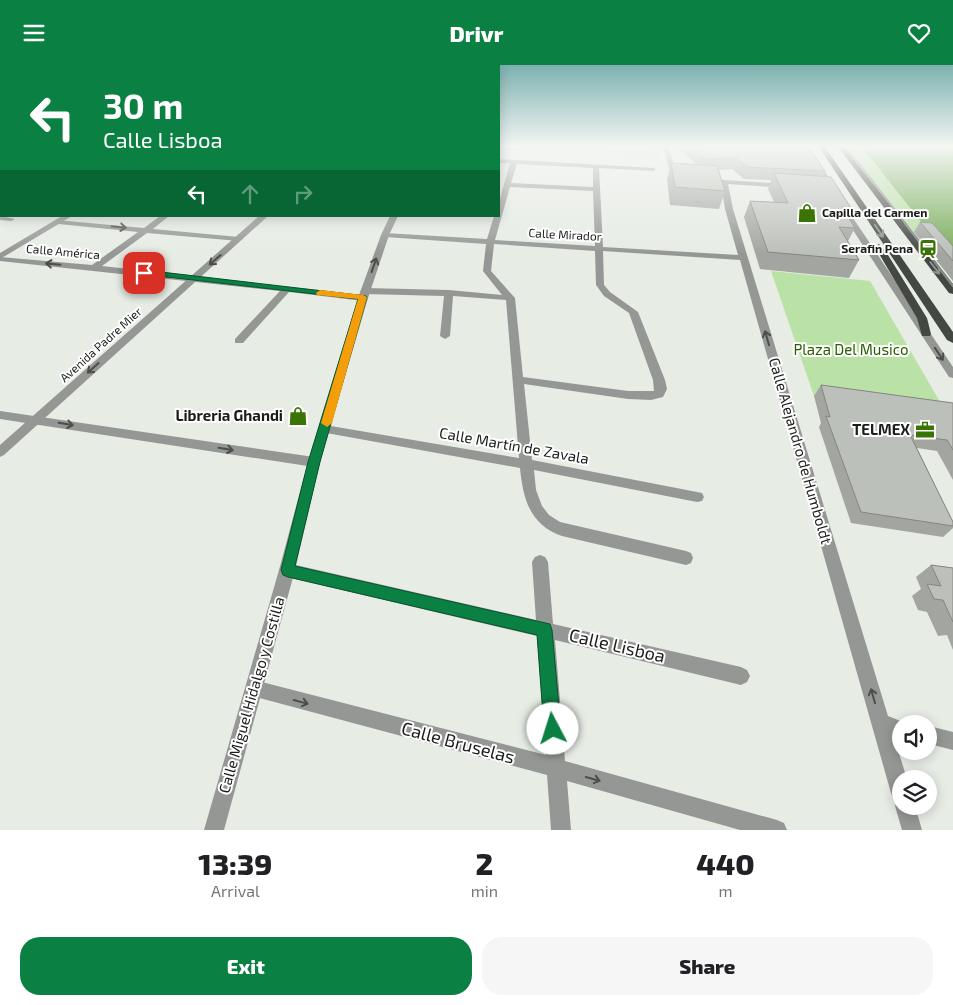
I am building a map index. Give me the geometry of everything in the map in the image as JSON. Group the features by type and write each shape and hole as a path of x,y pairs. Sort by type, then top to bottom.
{"highway":[{"path":"845,183 848,195 922,318 926,334"},
{"path":"848,183 953,340"},
{"path":"870,183 953,291"}],"street":[{"path":"520,380 628,395 650,396 659,394 661,389 632,312 607,294 600,285 596,183"},
{"name":"Calle Alejandro de Humboldt","path":"724,183 729,209 894,770"},
{"path":"748,183 794,186"},
{"path":"830,183 851,221 953,375"},
{"path":"500,208 507,185 596,189"},
{"path":"824,188 834,189"},
{"path":"0,258 66,217"},
{"path":"94,268 163,217"},
{"name":"Avenida Padre Mier","path":"0,452 263,217"},
{"name":"Calle Miguel Hidalgo y Costilla","path":"214,830 288,570 314,462 364,294 385,235 394,217"},
{"path":"497,217 490,242 487,271 510,298 520,380 529,490 537,514 548,524 562,530 686,558"},
{"path":"0,218 11,219"},
{"path":"59,222 239,239"},
{"name":"Calle Mirador","path":"385,235 744,258"},
{"name":"Calle América","path":"0,258 287,289 364,294 449,293 510,298"},
{"path":"238,341 287,289"},
{"path":"446,336 449,293"},
{"path":"0,415 314,462"},
{"name":"Calle Martín de Zavala","path":"325,429 526,464 697,497"},
{"path":"540,562 561,830"},
{"name":"Calle Lisboa","path":"288,570 742,675"},
{"name":"Calle Bruselas","path":"254,689 556,768 777,830"},
{"path":"881,724 892,727"},
{"path":"937,737 953,741"},
{"path":"908,815 912,830"}],"green space":[{"path":"875,183 953,183 953,281"},
{"name":"Plaza Del Musico","path":"771,271 870,281 947,414 814,396"}],"shaded area":[{"path":"890,183 953,183 953,262"}],"building":[{"path":"674,183 722,183 725,191 675,187"},
{"path":"779,183 835,183 851,208 842,207 855,228 839,227 859,260 768,252 750,201 788,203"},
{"path":"920,222 932,223 953,246 953,261"},
{"path":"821,385 953,403 953,450 947,440 910,435 953,522 953,526 861,512 826,416 830,417"},
{"path":"931,565 953,568 953,622 943,600 934,599 927,584 941,586"}],"railway":[{"path":"874,183 906,224"},
{"path":"905,223 953,286"}],"slow traffic":[{"path":"320,293 363,297 327,423"}],"place":[{"name":"Capilla del Carmen","path":"807,213"},
{"name":"Serafin Pena","path":"928,249"},
{"name":"Libreria Ghandi","path":"298,416"},
{"name":"TELMEX","path":"925,430"}],"route":[{"path":"144,273 363,297 314,462 288,570 544,630 553,729"}]}
